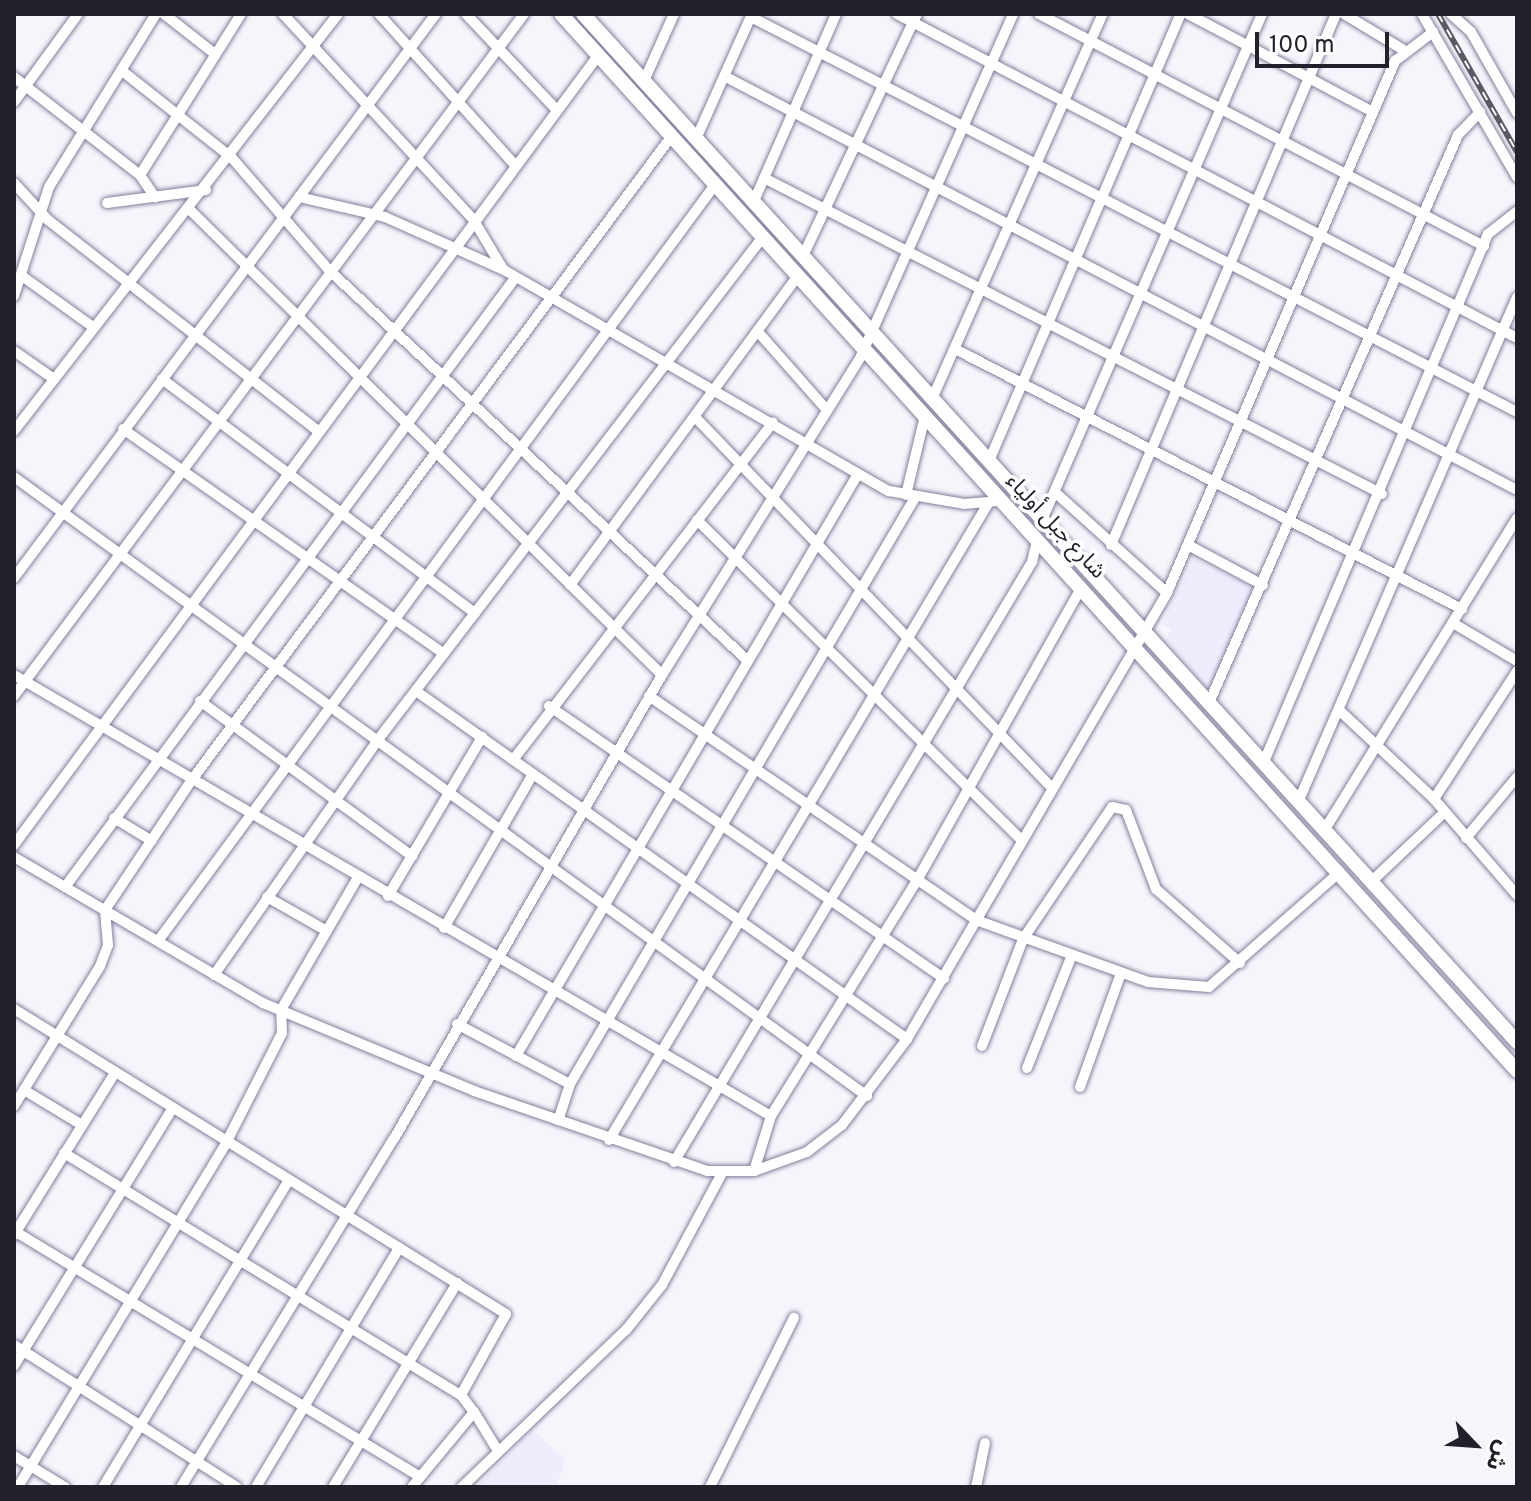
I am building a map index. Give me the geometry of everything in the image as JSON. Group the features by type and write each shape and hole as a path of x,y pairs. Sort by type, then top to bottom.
{"main road":[{"name":"شارع جبل أولياء","path":"561,14 796,278 862,347 994,502 1037,541 1081,588 1517,1071"},
{"name":"شارع جبل أولياء","path":"587,16 1263,764 1373,880 1517,1043"}],"street":[{"path":"14,296 40,211 156,14"},
{"path":"164,14 215,54"},
{"path":"140,175 241,14"},
{"path":"283,14 473,219 504,270"},
{"path":"14,431 128,281 232,158 338,14"},
{"path":"379,14 514,164"},
{"path":"14,578 407,48 436,14"},
{"path":"466,14 555,108"},
{"path":"14,696 524,14"},
{"path":"644,81 674,14"},
{"path":"754,201 836,14"},
{"path":"897,14 915,18 992,65 1517,338"},
{"path":"181,1487 551,868 649,696 873,333 906,251 936,191 1013,14"},
{"path":"1039,14 1484,246"},
{"path":"932,399 1103,14"},
{"path":"989,461 1181,14"},
{"path":"1188,14 1373,112"},
{"path":"1042,520 1057,494 1087,416 1262,14"},
{"path":"1111,545 1175,385 1336,14"},
{"path":"1344,14 1402,49"},
{"path":"1422,14 1517,177"},
{"path":"1451,14 1471,32 1517,113"},
{"path":"696,139 752,15 966,123 1101,198 1517,412"},
{"path":"14,102 73,16"},
{"path":"803,256 830,210 915,18"},
{"path":"14,857 214,975 281,1010 429,1074 609,1140 674,1162 722,1173 754,1171 815,1147 867,1096 907,1039 1167,593 1402,49 1433,32"},
{"path":"14,845 450,247 597,57"},
{"path":"121,70 232,158 281,221 330,271 444,371 747,660"},
{"path":"14,77 83,134 140,175 155,197"},
{"path":"726,77 860,146 936,191 1203,324 1517,490"},
{"path":"1209,703 1458,135 1480,112"},
{"path":"14,1106 100,966 108,945 105,910 191,781 235,727 546,299 671,137"},
{"path":"764,178 906,251 1050,319 1382,494"},
{"path":"14,183 40,211 317,430"},
{"path":"158,941 422,575 606,334 714,186"},
{"path":"107,203 206,190"},
{"path":"299,197 371,215 504,270 606,334 773,422 858,474 911,496 994,502 609,1140"},
{"path":"188,208 296,318 482,495 662,675"},
{"path":"1263,764 1357,555 1493,226 1517,211"},
{"path":"214,975 377,741 661,364 762,238"},
{"path":"14,263 93,327"},
{"path":"65,887 154,761 515,278"},
{"path":"570,585 759,333 796,278"},
{"path":"1299,800 1517,297"},
{"path":"759,333 827,410"},
{"path":"955,349 1023,381 1462,609"},
{"path":"14,351 54,379"},
{"path":"162,379 216,423 475,613"},
{"path":"696,418 1052,788"},
{"path":"558,1120 570,1084 605,1020 757,772 862,591 911,496 924,420"},
{"path":"513,760 549,706 773,422"},
{"path":"123,429 443,653"},
{"path":"516,1056 552,988 858,474"},
{"path":"14,477 867,1096"},
{"path":"1057,494 1167,593"},
{"path":"1325,829 1381,746 1517,518"},
{"path":"697,520 1022,841"},
{"path":"674,1162 791,960 1028,569 1037,541"},
{"path":"1188,545 1263,585"},
{"path":"754,1171 771,1116 915,884 1081,588"},
{"path":"1453,623 1517,661"},
{"path":"1434,799 1517,671"},
{"path":"14,675 98,730 248,813 771,1116"},
{"path":"416,691 637,846 791,960 907,1039"},
{"path":"649,696 915,884 976,920 1121,973 1185,989 1209,987 1240,963 1340,872"},
{"path":"200,701 412,856"},
{"path":"549,706 777,860 944,978"},
{"path":"1339,710 1381,746 1434,799 1517,895"},
{"path":"388,896 482,737"},
{"path":"444,928 533,774"},
{"path":"1466,838 1517,777"},
{"path":"982,1046 1023,939 1119,805 1156,889 1240,963"},
{"path":"1373,880 1445,812"},
{"path":"114,818 152,841"},
{"path":"18,1487 226,1143 282,1033 281,1010 323,929 358,877"},
{"path":"267,897 323,929"},
{"path":"1027,1068 1072,955"},
{"path":"1080,1087 1121,973"},
{"path":"14,1009 508,1317 461,1395"},
{"path":"457,1024 570,1084"},
{"path":"1502,1055 1517,1043"},
{"path":"115,1073 15,1233 417,1475"},
{"path":"24,1090 82,1125"},
{"path":"14,1366 19,1348 74,1268 172,1109"},
{"path":"64,1153 461,1395 498,1451"},
{"path":"462,1487 626,1330 662,1285 722,1173"},
{"path":"103,1487 288,1181"},
{"path":"256,1487 399,1248"},
{"path":"333,1487 457,1283"},
{"path":"710,1487 794,1318"},
{"path":"19,1348 237,1487"},
{"path":"412,1487 417,1475 474,1412"},
{"path":"976,1487 985,1443"},
{"path":"14,1456 65,1487"}],"shaded area":[{"path":"1192,558 1256,587 1209,689 1166,640 1171,629 1162,624"},
{"path":"533,1430 566,1460 556,1487 476,1487"}],"railway":[{"path":"1438,14 1517,152"}]}
